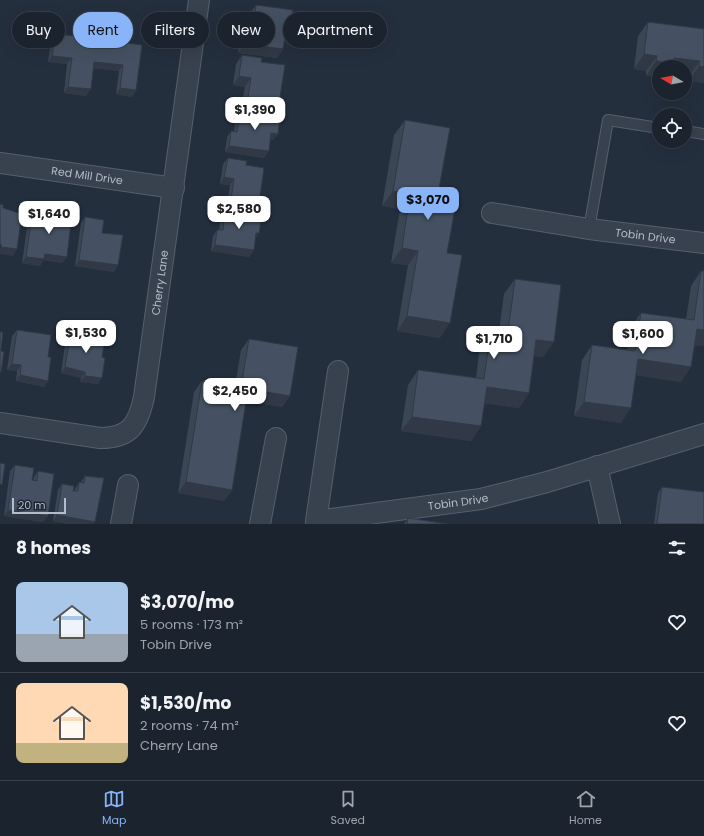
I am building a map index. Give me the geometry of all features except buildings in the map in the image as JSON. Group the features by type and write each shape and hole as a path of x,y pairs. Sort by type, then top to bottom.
{"street":[{"name":"Cherry Lane","path":"0,423 100,438 114,438 128,432 137,422 144,398 199,0"},
{"name":"Red Mill Drive","path":"0,163 174,188"},
{"name":"Tobin Drive","path":"492,213 589,229 704,243"},
{"name":"Tobin Drive","path":"338,371 316,523 481,499 704,434"},
{"path":"260,524 276,438"},
{"path":"597,466 610,524"},
{"path":"121,524 128,485"}],"lane":[{"path":"589,229 608,120 652,127"},
{"path":"692,132 704,134"}]}
